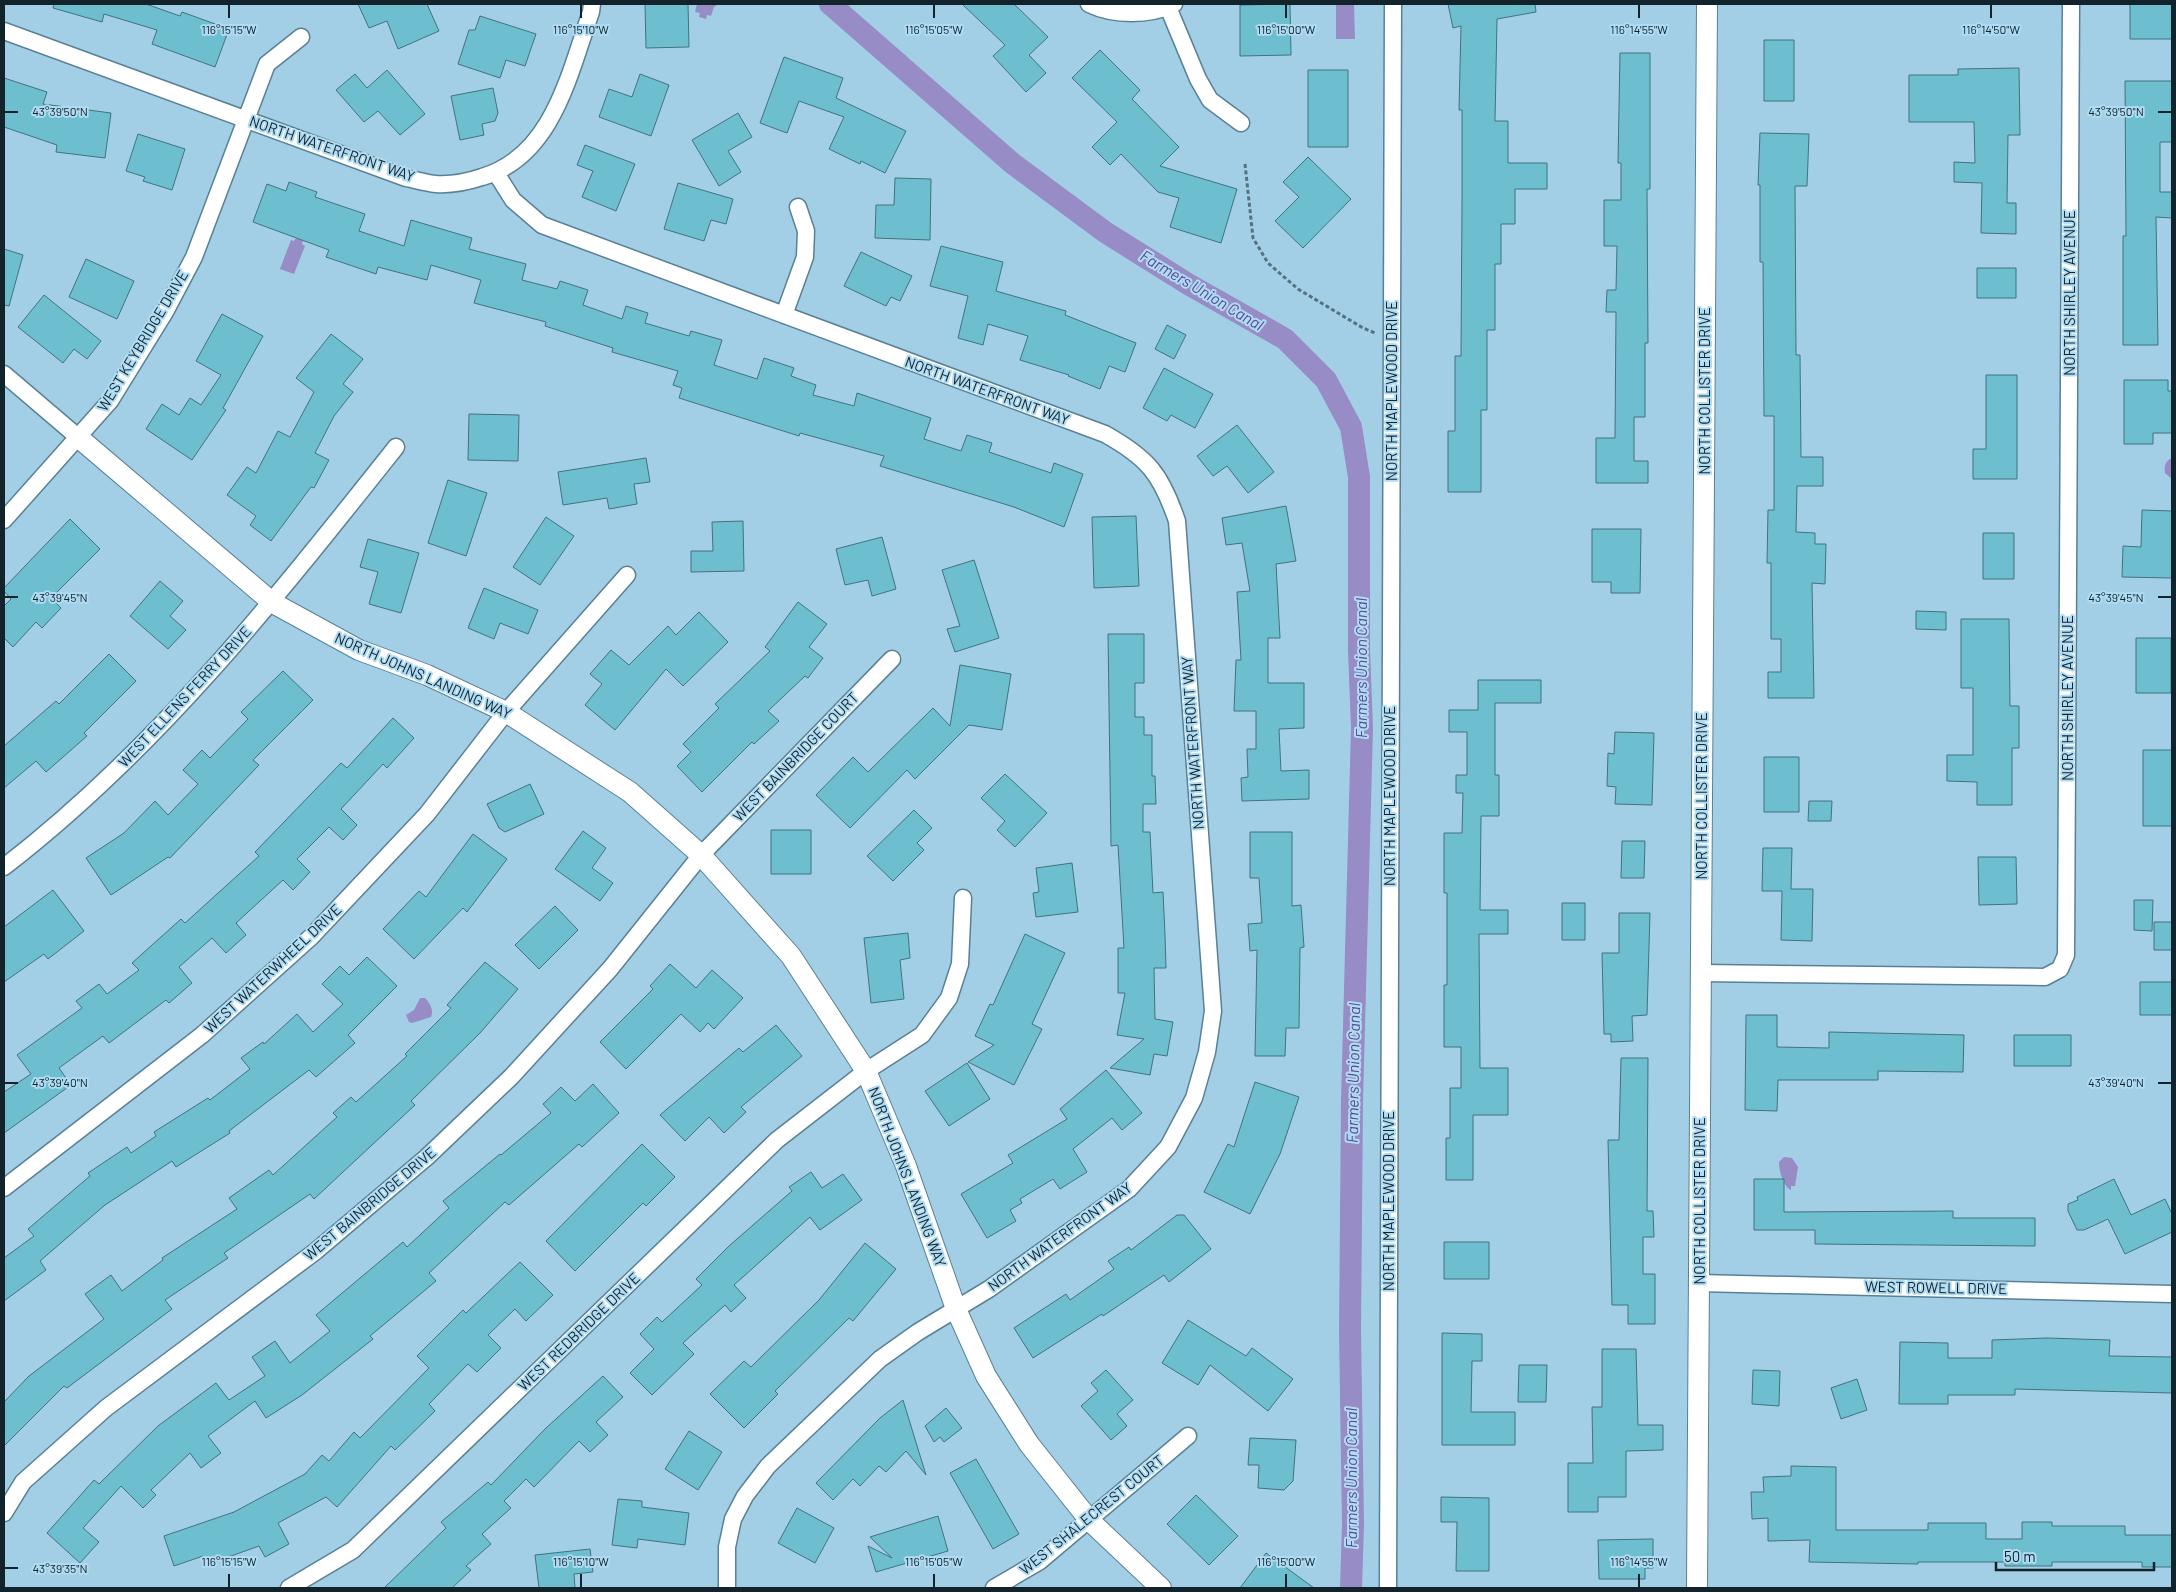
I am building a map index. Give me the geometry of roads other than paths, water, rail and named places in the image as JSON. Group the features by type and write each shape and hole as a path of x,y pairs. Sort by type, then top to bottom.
{"street":[{"path":"496,173 519,158 538,140 556,108 591,12 592,4"},
{"path":"1089,4 1116,12 1133,13 1171,5 1198,79 1210,100 1241,123"},
{"name":"NORTH MAPLEWOOD DRIVE","path":"1388,1588 1393,4"},
{"name":"NORTH COLLISTER DRIVE","path":"1697,1588 1707,4"},
{"name":"NORTH SHIRLEY AVENUE","path":"1701,974 2045,977 2060,969 2066,955 2071,4"},
{"name":"NORTH WATERFRONT WAY","path":"4,31 406,178 437,184 455,183 496,173 513,200 542,225 1105,434 1134,450 1156,475 1168,496 1177,521 1213,1011 1207,1052 1194,1098 1168,1147 1129,1189 989,1289 880,1359 768,1466 744,1496 733,1519 726,1547 727,1588"},
{"name":"WEST KEYBRIDGE DRIVE","path":"4,520 110,402 165,312 190,264 267,64 301,37"},
{"path":"784,315 805,257 806,230 798,208"},
{"name":"NORTH JOHNS LANDING WAY","path":"4,374 273,602 359,650 427,674 506,712 630,792 701,855 791,956 866,1071 906,1166 956,1310 986,1376 1018,1427 1090,1521 1161,1588"},
{"name":"WEST ELLENS FERRY DRIVE","path":"4,868 35,843 143,746 273,602 396,447"},
{"name":"WEST WATERWHEEL DRIVE","path":"4,1188 202,1035 311,937 427,814 506,712 627,575"},
{"name":"WEST BAINBRIDGE COURT","path":"701,855 892,659"},
{"name":"WEST BAINBRIDGE DRIVE","path":"4,1513 23,1482 106,1408 316,1252 426,1157 510,1077 610,969 701,855"},
{"name":"WEST REDBRIDGE DRIVE","path":"289,1588 353,1550 776,1140 866,1071 922,1035 949,998 960,964 963,898"},
{"name":"WEST ROWELL DRIVE","path":"1699,1283 2172,1294"},
{"name":"WEST SHALECREST COURT","path":"994,1588 1040,1561 1090,1521 1188,1436"}],"waterway":[{"name":"Farmers Union Canal","path":"830,4 1012,163 1105,232 1188,284 1285,339 1326,380 1351,427 1359,477 1359,650 1362,728 1352,1101 1350,1331 1353,1525 1351,1588"}]}
